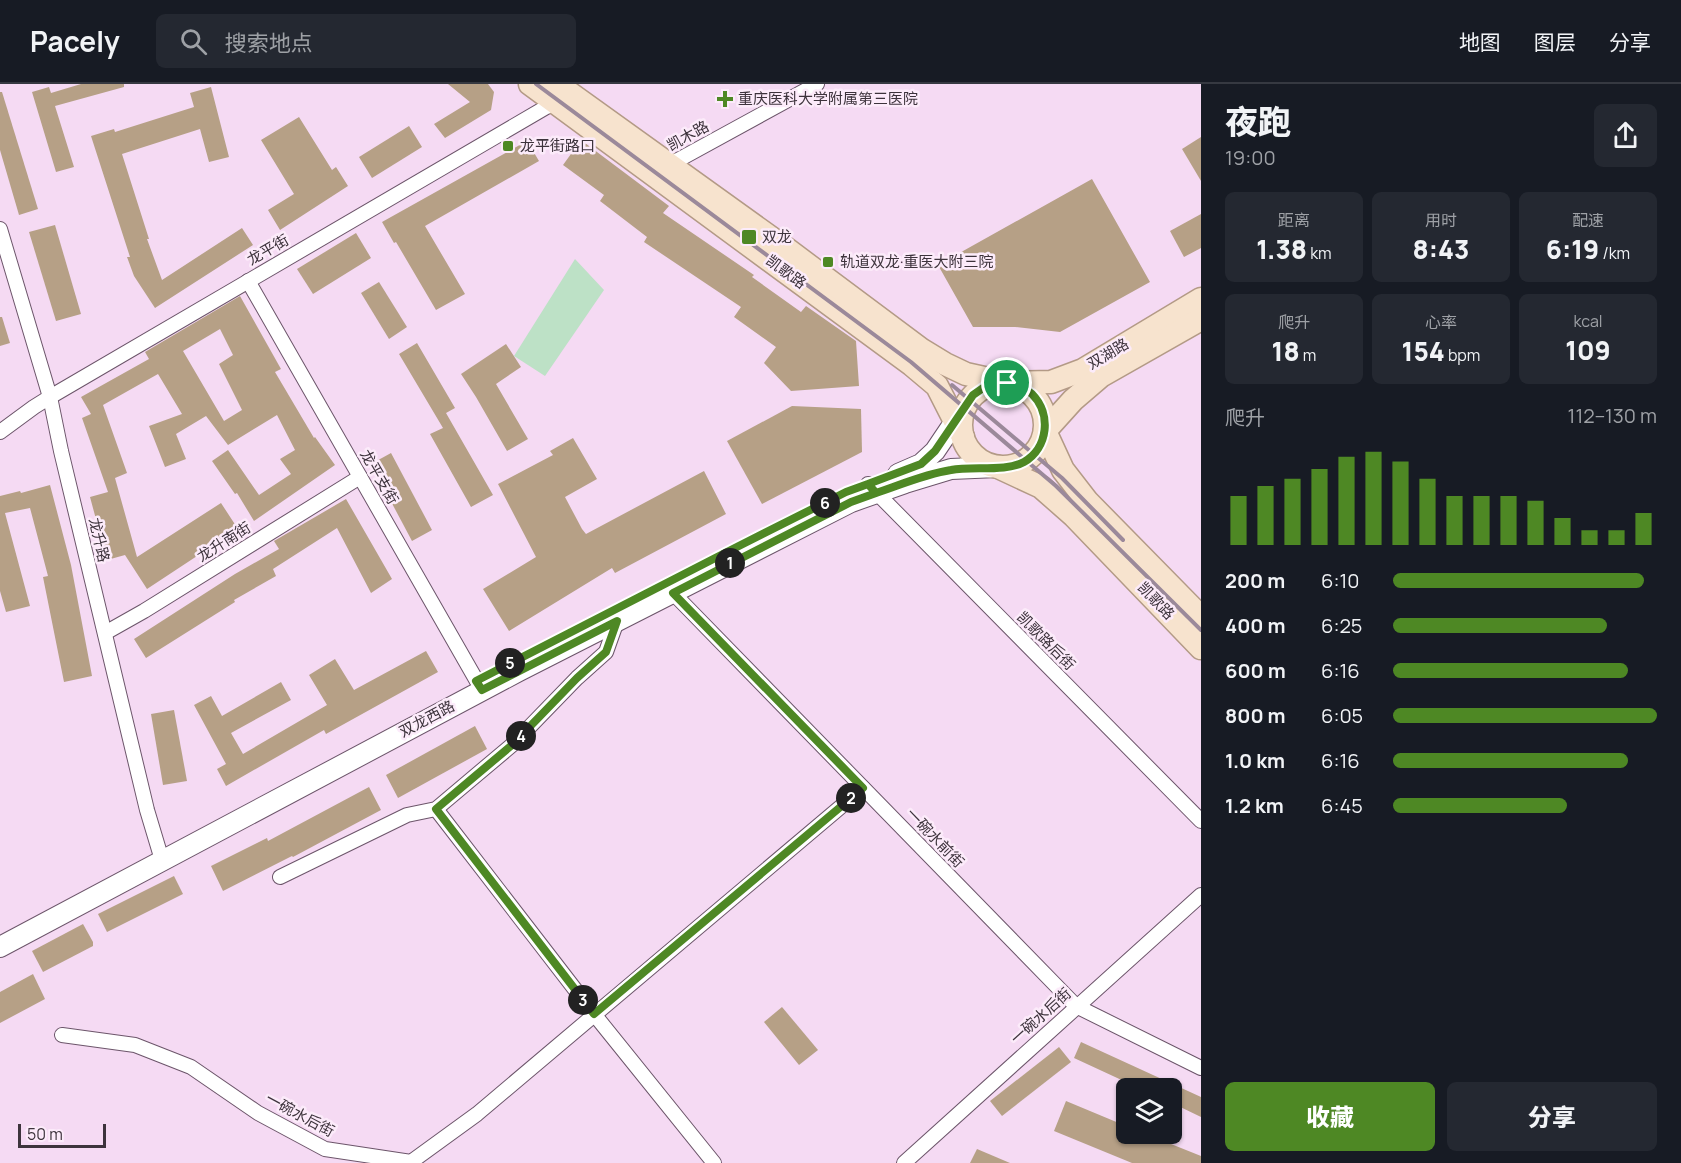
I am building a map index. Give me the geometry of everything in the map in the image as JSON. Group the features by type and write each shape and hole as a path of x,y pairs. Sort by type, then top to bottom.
{"main road":[{"name":"凯歌路","path":"530,84 556,93 669,165 922,350 966,374 1007,383"},
{"name":"凯歌路","path":"556,93 912,365 937,386 961,421"},
{"name":"双湖路","path":"1007,383 1051,382 1083,370 1201,299"},
{"name":"双湖路","path":"1045,431 1073,400 1101,376 1201,319"},
{"path":"1007,383 1032,394 1045,418 1045,431 1034,455 1023,463 1011,467 998,467 976,458 968,448 961,421 973,395 983,388 1007,383"},
{"name":"双龙西路","path":"479,686 673,593 921,464 961,421"},
{"name":"凯歌路","path":"1045,431 1064,470 1087,501 1201,617"},
{"name":"凯歌路","path":"998,467 1041,487 1074,516 1201,648"},
{"name":"双龙西路","path":"0,934 160,855 725,553 846,492 872,489 951,470 998,467"},
{"name":"双龙西路","path":"0,947 160,855"}],"street":[{"name":"凯木路","path":"669,165 817,84"},
{"name":"龙平街","path":"0,432 50,397 465,156 556,93"},
{"name":"龙升路","path":"0,229 50,397 147,810 160,855"},
{"name":"龙平支街","path":"248,281 479,686"},
{"name":"龙升南街","path":"105,633 360,477"},
{"name":"凯歌路后街","path":"872,489 1201,821"},
{"name":"一碗水前街","path":"673,593 1076,1006 1201,1068"},
{"path":"280,877 407,815 436,809 512,745 577,678 606,652 617,621"},
{"name":"一碗水后街","path":"62,1035 135,1045 191,1067 258,1113 326,1149 411,1162 477,1114 863,788"},
{"path":"436,809 594,1014 714,1163"},
{"name":"一碗水后街","path":"904,1163 1201,895"}],"green space":[{"path":"575,259 604,290 545,376 514,356"}],"building":[{"path":"81,84 124,84 124,87 55,106 74,167 56,172 32,92 49,87 51,93"},
{"path":"448,84 488,84 494,92 491,110 445,138 434,124 470,102"},
{"path":"211,87 229,157 209,162 200,129 122,154 149,239 147,239 162,280 242,228 253,245 155,308 134,276 91,136 114,129 115,132 194,107 190,93"},
{"path":"0,92 2,92 38,209 19,215 0,150"},
{"path":"299,117 332,170 336,167 348,186 280,230 268,210 294,194 261,140"},
{"path":"409,126 422,147 372,178 359,157"},
{"path":"1201,137 1201,181 1182,149"},
{"path":"581,140 669,206 663,213 754,275 752,277 801,312 806,306 856,341 859,386 791,391 764,363 776,347 734,317 741,307 644,242 647,237 600,201 604,195 563,165"},
{"path":"527,141 539,161 425,226 465,294 436,310 382,222"},
{"path":"1092,179 1150,282 1060,332 1015,327 973,327 938,265"},
{"path":"1201,214 1201,248 1184,257 1170,231"},
{"path":"55,225 81,314 56,321 29,232"},
{"path":"356,233 371,258 313,294 297,269"},
{"path":"379,282 407,327 389,339 361,293"},
{"path":"240,296 281,369 275,372 314,438 335,465 254,521 237,493 235,494 212,461 228,450 259,495 291,474 280,459 295,450 277,415 228,445 206,416 176,434 186,459 165,467 149,426 182,414 158,374 103,405 127,473 115,478 137,557 221,503 238,529 147,589 125,555 107,560 90,497 108,492 82,418 91,414 81,397 149,359 145,352","holes":["220,329 233,355 219,364 242,410 224,421 183,351"]},
{"path":"0,317 2,317 10,343 0,346"},
{"path":"417,343 455,408 446,413 493,495 471,507 430,434 443,428 399,354"},
{"path":"506,344 521,367 496,384 528,439 507,451 461,374"},
{"path":"792,406 861,409 862,452 762,504 727,441"},
{"path":"573,438 597,479 565,497 586,534 704,471 726,514 615,573 612,568 509,631 483,589 536,557 498,484 553,455 550,451"},
{"path":"391,453 432,530 412,541 371,464"},
{"path":"50,485 71,565 92,676 64,682 43,577 48,576 30,508 5,513 30,606 6,612 0,591 0,496"},
{"path":"346,499 392,579 371,593 337,528 273,569 276,576 234,600 235,602 146,658 134,639 235,574 279,549 274,541"},
{"path":"426,651 438,672 326,734 324,730 226,786 217,769 226,764 194,705 211,696 222,716 281,682 291,700 231,733 243,754 327,705 309,675 335,659 354,690"},
{"path":"174,710 187,781 163,785 151,714"},
{"path":"475,726 487,749 398,798 386,775"},
{"path":"369,787 381,810 223,891 211,866 267,838 268,841"},
{"path":"174,876 183,894 107,932 98,914"},
{"path":"83,924 93,946 43,972 32,951"},
{"path":"33,974 45,999 0,1023 0,992"},
{"path":"782,1007 818,1050 799,1065 764,1022"},
{"path":"1081,1042 1160,1078 1117,1078 1074,1058"},
{"path":"1059,1047 1071,1062 1002,1116 990,1101"},
{"path":"1182,1088 1201,1097 1201,1117 1182,1108"},
{"path":"1066,1101 1116,1122 1116,1144 1171,1144 1201,1156 1201,1163 1132,1163 1054,1131"},
{"path":"977,1149 1010,1163 970,1163"}],"railway":[{"path":"536,84 911,362 1056,486 1201,630"},
{"path":"952,385 1062,478 1123,540"}],"place":[{"name":"重庆医科大学附属第三医院","path":"725,99"},
{"name":"龙平街路口","path":"508,146"},
{"name":"双龙","path":"749,237"},
{"name":"轨道双龙·重医大附三院","path":"828,262"}],"route":[{"path":"1007,383 983,388 973,395 935,451 921,464 868,484 876,493 851,502 673,593 863,788 594,1014 436,809 512,745 577,678 606,652 617,621 482,690 476,681 846,492 868,484 876,493 951,470 1011,467 1023,463 1034,455 1041,444 1045,431 1045,418 1032,394 1007,383"}]}
